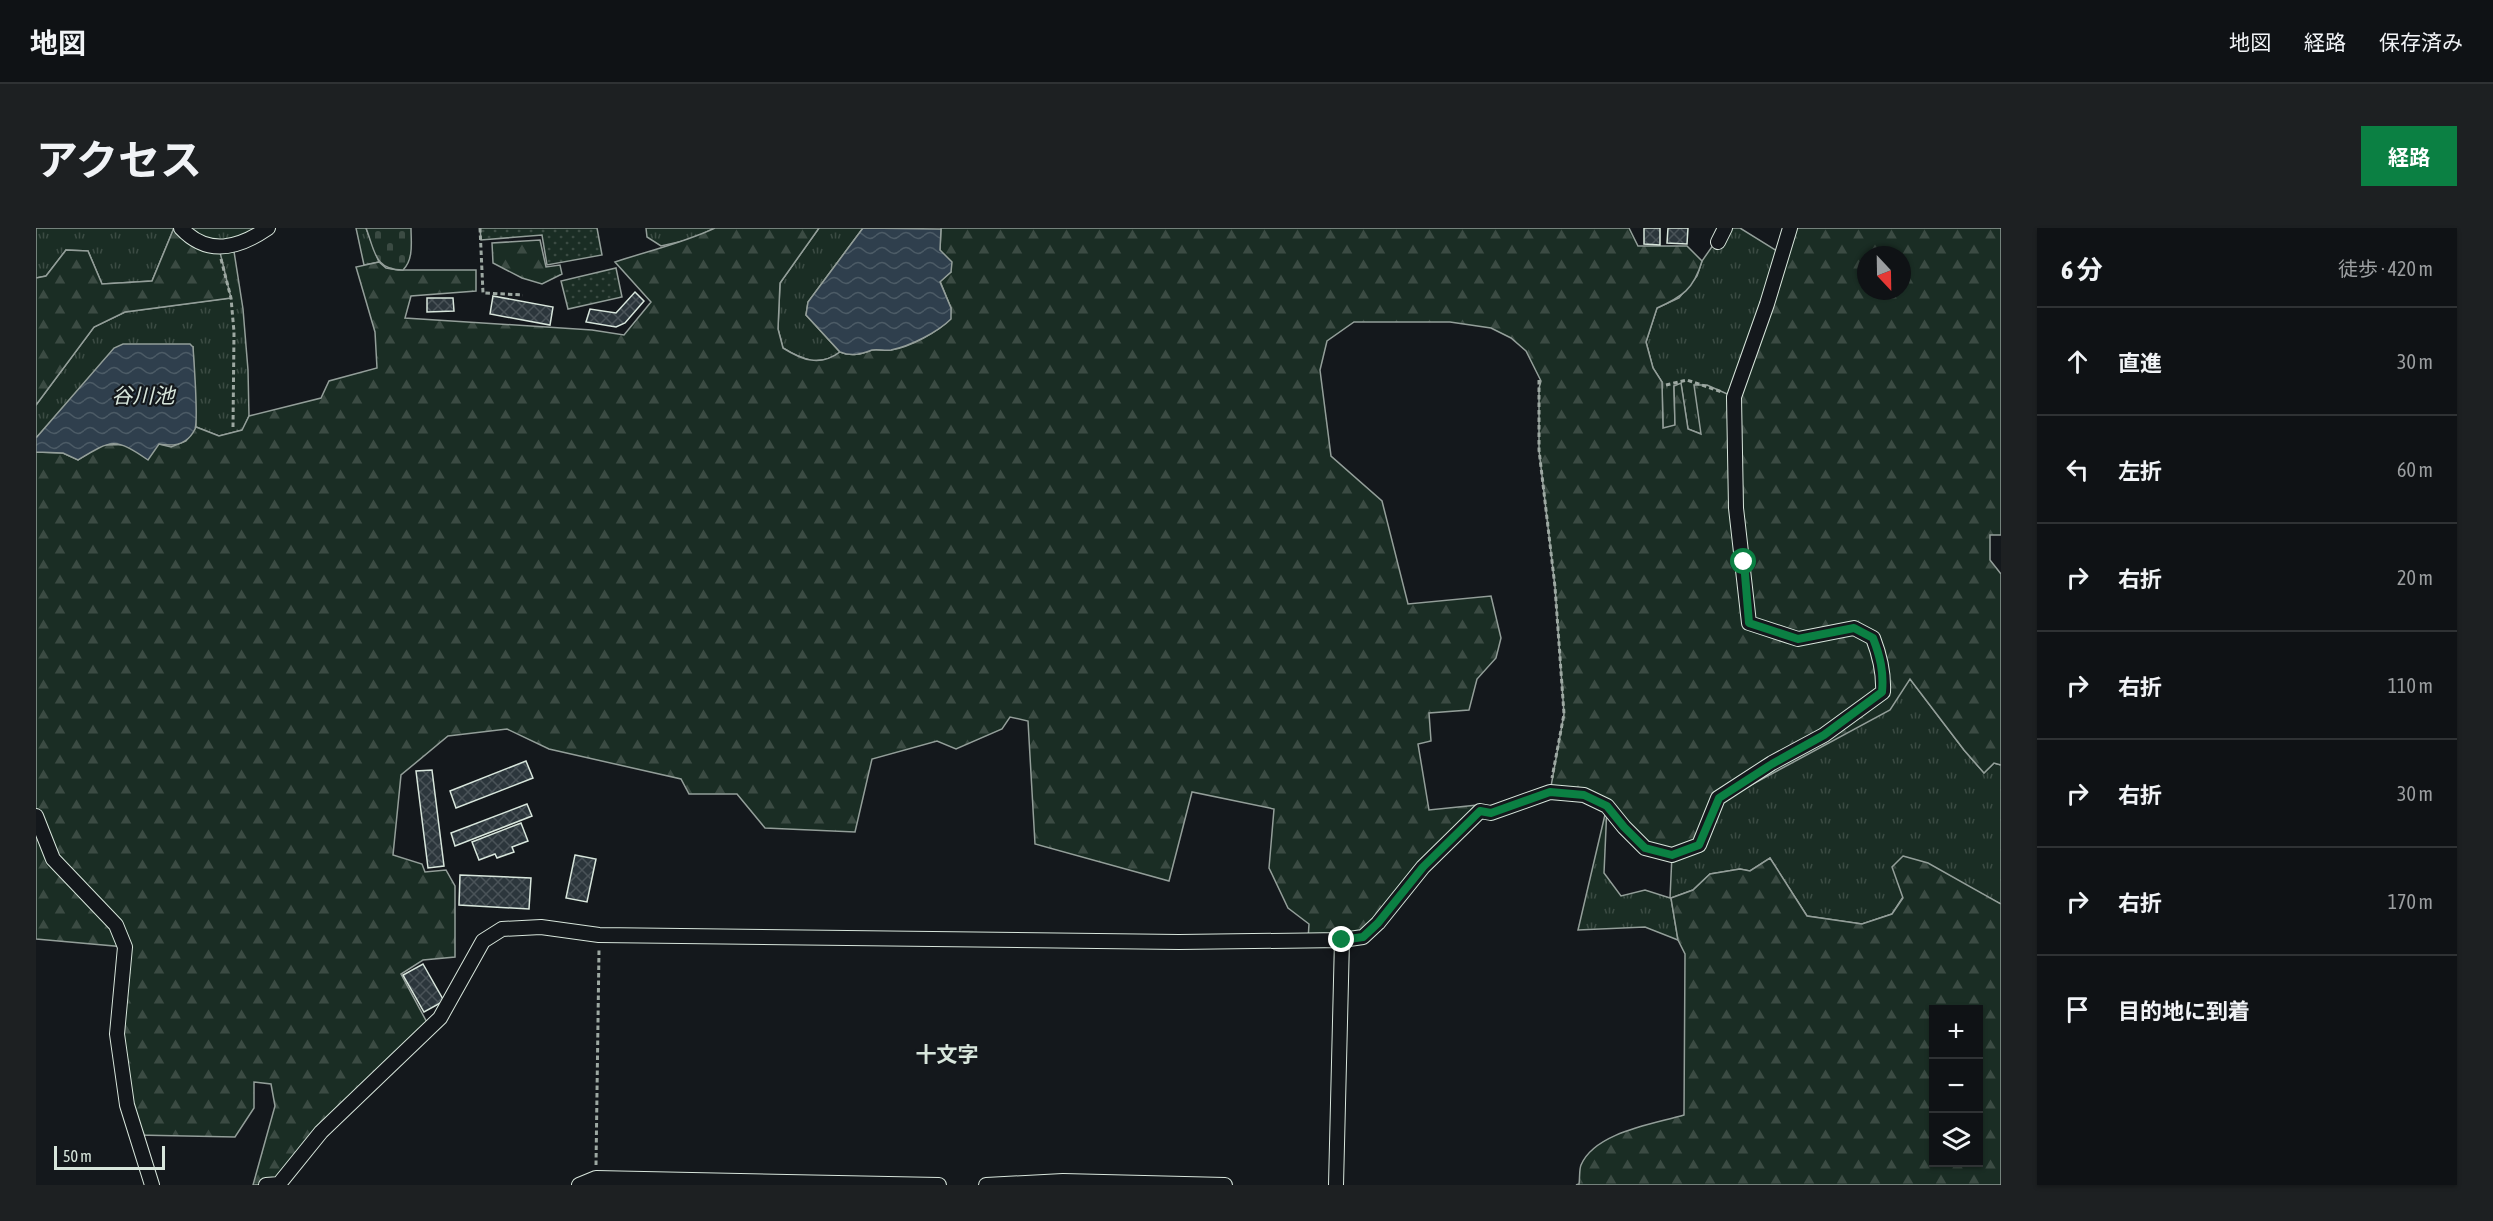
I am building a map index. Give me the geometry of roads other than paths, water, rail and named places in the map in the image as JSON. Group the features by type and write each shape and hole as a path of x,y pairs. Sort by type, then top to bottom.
{"street":[{"path":"181,228 193,241 219,248 251,240 268,228"},
{"path":"1718,242 1725,228"},
{"path":"266,1185 279,1184 321,1132 440,1018 483,941 502,929 541,927 599,935 1179,942 1342,940 1363,937 1378,923 1423,867 1480,811 1491,813 1550,792 1584,795 1607,806 1645,848 1672,855 1699,845 1719,798 1772,764 1824,735 1882,692 1882,667 1873,638 1854,628 1798,639 1749,623 1736,508 1734,397 1767,304 1790,228"},
{"path":"36,816 53,859 116,925 125,947 117,1034 127,1105 152,1185"},
{"path":"1336,1185 1342,940"},
{"path":"579,1185 596,1178 939,1185"},
{"path":"986,1185 1063,1181 1225,1185"}],"water":[{"path":"863,228 941,229 940,250 952,262 951,272 940,282 951,308 951,319 923,338 907,345 891,350 872,350 852,355 840,352 806,315 808,302"},
{"name":"谷川池","path":"123,344 190,344 193,347 196,414 195,429 189,438 170,445 159,444 148,460 128,447 113,444 98,448 78,460 63,453 36,452 36,438 114,348"}],"district":[{"name":"十文字","path":"947,1054"}]}
